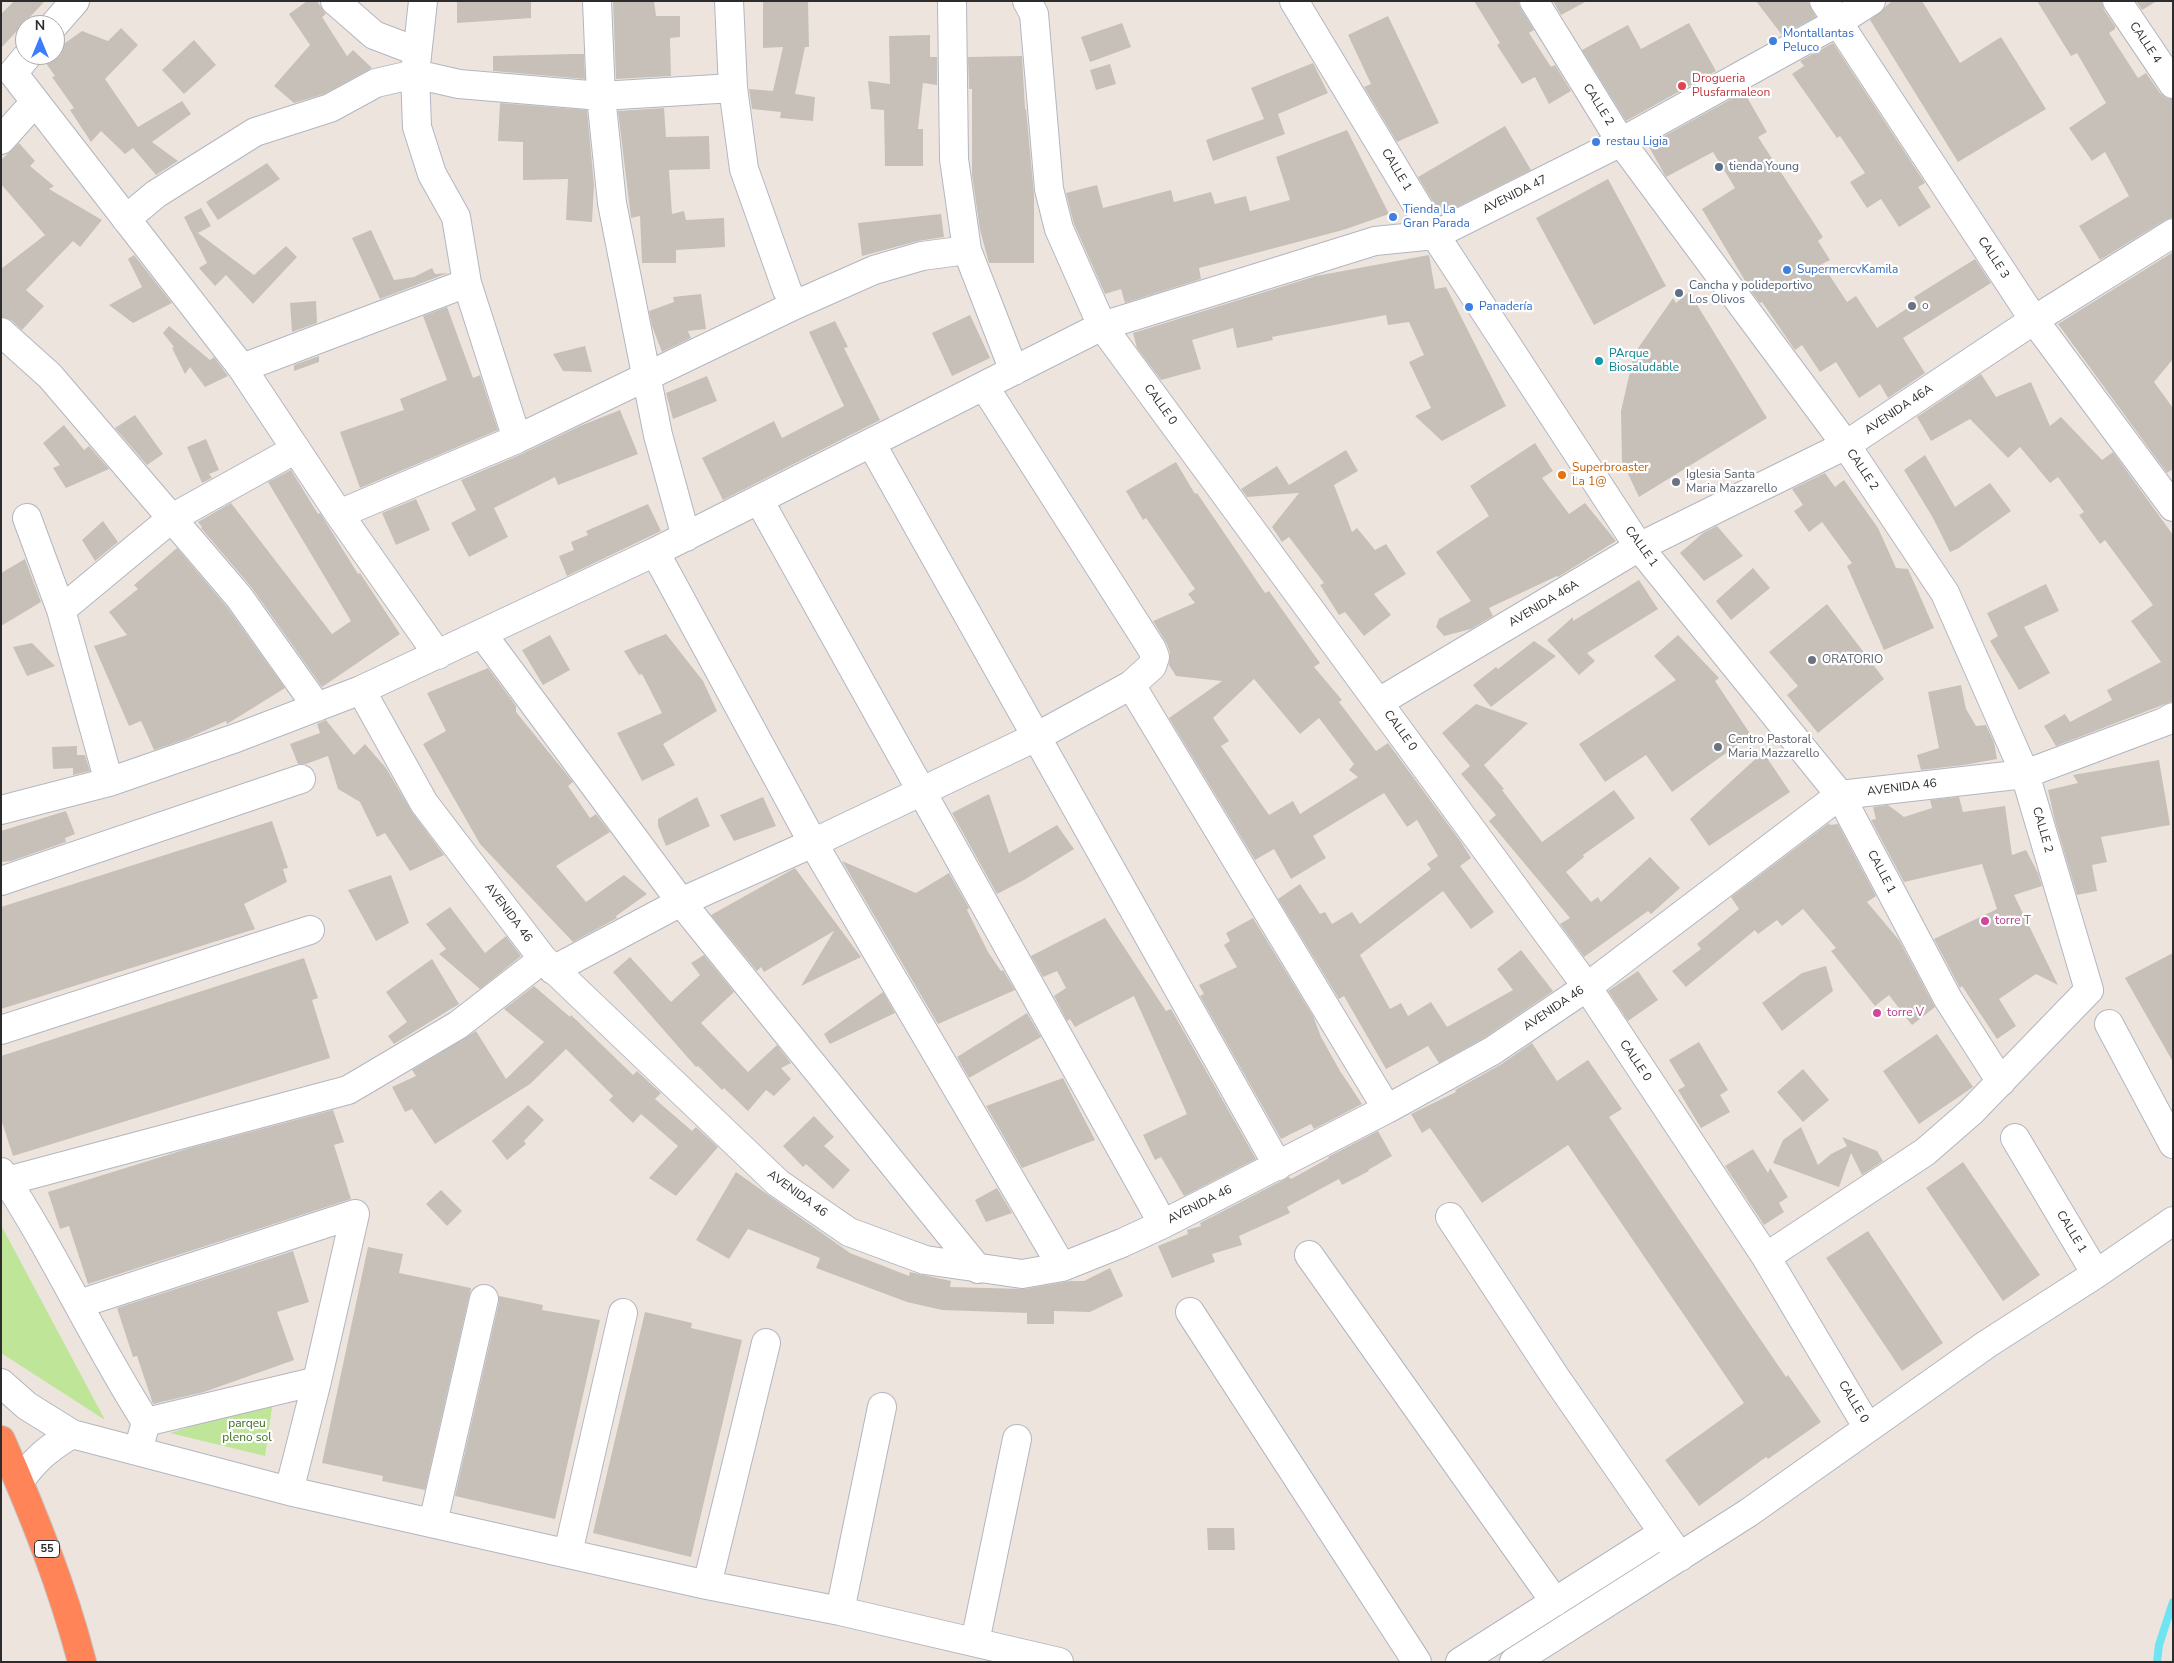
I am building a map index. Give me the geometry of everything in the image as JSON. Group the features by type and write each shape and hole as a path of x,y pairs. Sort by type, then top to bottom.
{"highway":[{"name":"55","path":"1,1440 20,1481 69,1611 82,1662"}],"street":[{"path":"63,15 75,1"},
{"path":"336,1 374,35 415,62 459,84 601,96 733,88"},
{"path":"422,1 415,62 417,127 432,174 456,217 467,283 517,439"},
{"path":"597,1 601,96 612,203 658,435 686,536"},
{"path":"729,1 733,88 744,169 787,290 795,305"},
{"path":"952,1 954,159 967,250 1014,371"},
{"name":"CALLE 0","path":"1027,1 1034,14 1049,189 1059,229 1102,326 1587,987 1766,1257 1868,1428"},
{"name":"CALLE 1","path":"1294,1 1435,235 1639,547 1840,796 1948,999 2001,1082"},
{"name":"CALLE 2","path":"1534,1 1621,142 1846,446 1945,593 2025,774 2089,990 2001,1082"},
{"name":"AVENIDA 47","path":"1,810 108,782 236,738 361,690 655,552 1102,326 1375,241 1435,235 1621,142 1831,11 1871,1"},
{"name":"CALLE 4","path":"2117,1 2173,84"},
{"name":"CALLE 3","path":"1831,11 2034,320 2173,507"},
{"path":"126,219 156,194 255,132 330,108 415,62"},
{"path":"19,65 12,73 242,368 339,514 438,655"},
{"path":"1,140 35,102"},
{"name":"AVENIDA 46A","path":"1379,702 1639,547 1846,446 2034,320 2173,233"},
{"path":"339,514 517,439 795,305 874,270 922,256 967,250"},
{"path":"242,368 467,283"},
{"path":"1,332 50,376 239,597 317,707"},
{"path":"138,1451 146,1422 127,1393 79,1304 4,1176 348,1090 458,1024 548,964 813,843 1036,736 1131,685 1152,666 1155,657 1152,649 984,386"},
{"path":"871,443 1278,1166"},
{"path":"61,610 172,518 296,450"},
{"path":"759,500 1163,1224"},
{"path":"27,518 61,610 108,782"},
{"path":"655,552 813,843 1062,1267"},
{"path":"483,634 681,902 978,1269"},
{"path":"1131,685 1387,1109"},
{"name":"AVENIDA 46","path":"361,690 424,802 548,964 778,1183 849,1232 925,1260 1022,1274 1062,1267 1122,1244 1278,1166 1492,1051 1587,987 1840,796 2025,774 2173,717"},
{"path":"1,881 301,779"},
{"path":"1,1030 310,930"},
{"path":"2109,1024 2173,1144"},
{"path":"1766,1257 1925,1152 1971,1112 2001,1082"},
{"name":"CALLE 1","path":"2016,1138 2096,1274"},
{"path":"79,1304 355,1214 317,1381 289,1491"},
{"path":"1450,1217 1556,1378 1680,1557"},
{"path":"1514,1662 1680,1557 1784,1488 1986,1344 2096,1274 2173,1220"},
{"path":"1309,1255 1555,1602"},
{"path":"433,1523 484,1299"},
{"path":"1190,1312 1417,1662"},
{"path":"568,1554 623,1313"},
{"path":"707,1585 766,1343"},
{"path":"146,1422 317,1381"},
{"path":"1,1383 27,1406 72,1434 289,1491 707,1585 840,1611 1059,1662"},
{"path":"840,1611 882,1408"},
{"path":"20,1481 33,1462 51,1447 72,1434"},
{"path":"975,1642 1017,1439"},
{"path":"1460,1662 1664,1533"}],"green space":[{"path":"1,1225 105,1420 1,1353"},
{"name":"parqeu pleno sol","path":"273,1401 265,1456 170,1433"}],"building":[{"path":"14,1 45,1 32,15 15,15 15,33 1,48 1,14"},
{"path":"307,1 317,1 326,14 322,17 347,56 353,50 372,68 324,94 294,103 274,86 310,45 289,14"},
{"path":"457,1 531,1 531,18 457,23"},
{"path":"613,1 654,1 656,16 680,16 680,37 670,38 671,76 616,79"},
{"path":"763,1 808,1 809,47 805,47 795,94 815,97 813,121 780,118 781,112 752,109 749,89 773,91 783,47 763,48"},
{"path":"1474,1 1518,1 1534,30 1529,33 1551,67 1555,65 1571,91 1549,104 1535,77 1522,84 1497,45 1500,43"},
{"path":"1553,1 1587,1 1561,15"},
{"path":"1756,1 1808,1 1816,17 1782,35"},
{"path":"1892,1 1922,1 1960,63 2001,37 2046,109 1958,162 1870,20"},
{"path":"2037,1 2102,1 2104,10 2115,26 2115,29 2109,33 2138,78 2146,73 2160,93 2166,98 2173,99 2173,217 2100,260 2079,226 2129,196 2105,152 2092,161 2069,128 2106,103 2077,53 2071,56"},
{"path":"2136,1 2157,1 2142,10"},
{"path":"1388,16 1439,123 1397,142 1364,87 1371,84 1348,35"},
{"path":"1122,23 1131,47 1090,62 1081,37"},
{"path":"1689,23 1716,71 1626,121 1582,50 1628,25 1641,49"},
{"path":"121,28 138,45 105,79 138,127 182,101 191,114 152,142 178,161 156,175 133,148 125,154 101,131 91,142 70,110 74,108 52,77 55,76 47,65 65,65 65,43 82,31 108,41"},
{"path":"930,35 930,57 937,57 937,85 923,83 918,129 923,129 923,166 885,166 884,110 871,109 868,81 890,84 889,36"},
{"path":"194,40 216,65 184,94 162,70"},
{"path":"1833,43 1925,183 1918,187 1931,207 1899,227 1881,199 1867,208 1850,182 1865,173 1840,136 1837,138 1792,74 1804,66 1800,61"},
{"path":"584,54 585,79 493,71 493,56"},
{"path":"1022,56 1025,109 1034,194 1034,263 989,263 980,230 972,175 972,89 969,89 968,57"},
{"path":"1313,63 1328,93 1278,114 1285,134 1213,161 1206,140 1264,119 1251,88"},
{"path":"1110,64 1116,84 1096,90 1090,70"},
{"path":"1744,92 1767,132 1758,137 1823,237 1818,241 1830,260 1822,264 1847,302 1856,296 1877,328 1917,302 1914,297 1975,259 1991,283 1903,338 1925,373 1888,398 1880,384 1859,398 1836,362 1820,372 1802,345 1795,350 1762,302 1760,303 1753,294 1702,209 1735,188 1713,152 1666,177 1648,145"},
{"path":"500,103 587,110 594,185 592,222 566,220 568,179 523,180 523,142 498,141"},
{"path":"664,108 666,137 709,136 710,169 669,170 672,214 684,211 686,220 724,218 725,247 676,250 676,263 642,263 640,216 631,218 618,111"},
{"path":"1505,126 1531,170 1441,215 1418,177"},
{"path":"1347,130 1389,214 1343,230 1199,268 1201,279 1125,303 1121,289 1105,294 1074,224 1066,193 1097,185 1103,208 1171,190 1174,202 1211,192 1215,204 1246,196 1250,211 1290,200 1276,157"},
{"path":"19,143 35,161 30,166 54,186 49,189 102,220 80,247 73,241 26,290 44,306 22,330 11,320 1,317 1,269 45,235 1,184 1,160"},
{"path":"267,163 280,179 218,220 206,202"},
{"path":"1608,179 1666,286 1594,325 1536,218"},
{"path":"201,208 211,226 198,233 254,275 286,246 297,257 253,304 226,275 215,286 199,268 207,263 184,217"},
{"path":"941,214 944,237 918,241 862,256 858,223"},
{"path":"371,230 394,280 414,277 432,268 435,274 448,273 380,299 352,238"},
{"path":"2173,252 2173,359 2154,382 2173,408 2173,469 2167,473 2058,324"},
{"path":"134,255 172,303 133,323 109,305 142,287 128,259"},
{"path":"1429,255 1435,289 1446,287 1506,406 1442,441 1415,416 1431,408 1409,362 1424,355 1409,322 1388,325 1386,315 1272,337 1273,340 1237,348 1233,328 1192,340 1201,369 1161,380 1137,348 1133,333 1316,276"},
{"path":"1689,292 1767,418 1639,497 1622,461 1621,411 1634,354 1673,298 1676,303"},
{"path":"701,294 706,329 688,331 691,338 662,352 652,326 649,311 674,302 673,297"},
{"path":"316,301 317,323 292,332 290,303"},
{"path":"447,307 473,378 480,375 498,430 360,488 340,432 404,410 400,399 447,380 423,316"},
{"path":"970,315 990,358 952,376 932,333"},
{"path":"835,321 848,347 844,348 880,420 723,500 702,458 774,421 782,438 844,406 809,332"},
{"path":"169,326 210,360 214,357 228,376 205,387 190,367 185,374 172,348 174,347 163,333"},
{"path":"585,346 592,372 563,371 553,354"},
{"path":"319,356 319,362 294,371 294,365"},
{"path":"1981,374 1996,397 2031,382 2050,426 2061,417 2102,460 2113,452 2173,535 2173,701 2056,746 2044,726 2065,714 2070,722 2112,700 2107,690 2161,662 2131,621 2153,605 2105,540 2100,544 2079,515 2084,512 2058,477 2050,483 2020,447 2008,458 1970,419 1931,441 1917,417"},
{"path":"707,376 717,401 673,419 666,393"},
{"path":"620,410 638,454 558,485 555,477 494,508 508,537 469,557 451,523 476,510 461,480"},
{"path":"135,415 163,454 147,465 115,428"},
{"path":"64,425 84,450 89,446 109,469 66,488 53,468 60,465 43,443"},
{"path":"206,439 219,470 209,474 212,478 202,483 187,447"},
{"path":"1535,443 1553,471 1542,478 1569,514 1585,503 1616,541 1558,577 1489,608 1493,616 1471,629 1444,636 1436,627 1439,619 1471,601 1436,552 1489,516 1470,486"},
{"path":"1346,450 1358,471 1334,485 1352,532 1357,528 1375,550 1386,544 1406,574 1374,594 1391,615 1364,636 1345,612 1339,615 1320,585 1324,583 1289,537 1282,542 1272,527 1299,493 1247,497 1241,489 1277,466 1289,485"},
{"path":"1925,455 1955,507 1990,483 2011,511 1959,548 1950,552 1933,518 1904,470"},
{"path":"1176,462 1195,494 1197,493 1265,593 1269,591 1320,663 1314,667 1342,700 1339,702 1376,751 1388,743 1471,858 1460,866 1494,912 1471,929 1443,891 1360,955 1390,1009 1401,1003 1408,1016 1431,1002 1447,1027 1513,990 1497,969 1521,950 1553,991 1484,1038 1439,1063 1428,1046 1386,1069 1344,996 1339,999 1278,899 1300,884 1320,914 1325,912 1332,924 1352,912 1360,924 1431,869 1427,864 1438,856 1417,820 1407,827 1384,793 1313,836 1326,858 1291,879 1274,849 1255,860 1169,718 1222,681 1176,676 1169,665 1170,652 1153,621 1195,603 1188,594 1195,589 1146,518 1143,520 1126,491","holes":["1254,679 1300,734 1319,718 1354,764 1349,770 1358,777 1300,814 1293,801 1269,815 1221,746 1229,741 1213,718"]},
{"path":"291,470 318,514 320,513 358,574 360,573 400,634 322,687 252,588 198,522 231,503 332,634 351,621 268,482"},
{"path":"1825,473 1835,487 1844,480 1878,528 1896,568 1908,569 1934,628 1884,650 1847,566 1852,563 1822,522 1809,532 1794,511 1803,505 1792,489"},
{"path":"416,499 430,530 396,545 382,513"},
{"path":"648,504 661,531 567,576 559,556 574,550 571,542 588,535 586,531"},
{"path":"103,521 118,542 95,561 82,540"},
{"path":"1717,526 1743,556 1704,581 1680,553 1703,533"},
{"path":"177,548 227,607 285,688 227,724 226,721 186,739 154,750 141,721 129,726 94,646 127,635 109,612 138,589 134,585"},
{"path":"25,559 41,602 1,626 1,573"},
{"path":"1753,568 1770,588 1731,620 1716,601"},
{"path":"1639,580 1658,609 1587,653 1595,661 1579,675 1547,640 1573,617 1573,621"},
{"path":"2046,584 2059,611 2024,627 2050,673 2019,690 1990,641 1998,636 1987,613"},
{"path":"1827,604 1884,679 1818,733 1787,695 1798,686 1769,652"},
{"path":"666,634 703,681 717,711 663,744 675,765 642,781 617,733 662,713 642,674 639,675 624,651"},
{"path":"550,635 570,670 543,685 522,650"},
{"path":"1678,635 1719,678 1715,681 1751,735 1672,792 1646,755 1605,782 1579,744 1676,680 1654,656"},
{"path":"1534,641 1556,656 1491,707 1473,685 1496,667 1498,669"},
{"path":"32,643 55,666 27,676 13,647"},
{"path":"488,668 516,706 516,712 573,782 568,786 590,818 596,814 610,832 556,866 586,902 624,875 647,894 616,916 617,918 573,942 480,844 423,744 446,731 427,693"},
{"path":"1961,685 1966,709 1976,726 1986,725 1994,742 1997,759 1921,770 1917,755 1939,748 1928,692"},
{"path":"1476,704 1528,723 1484,765 1504,789 1502,790 1542,842 1614,790 1635,818 1583,855 1584,857 1566,872 1591,902 1598,897 1601,902 1650,857 1680,888 1651,914 1648,911 1584,957 1560,924 1570,918 1489,821 1496,815 1461,774 1470,766 1442,733"},
{"path":"326,720 354,755 365,744 386,768 412,812 444,855 410,871 385,833 377,837 360,802 338,789 328,756 306,764 298,764 290,744 320,733 317,724"},
{"path":"77,746 77,755 85,755 90,771 73,775 73,768 53,769 52,747"},
{"path":"1763,752 1790,792 1709,846 1690,819"},
{"path":"2159,760 2170,825 2101,837 2107,862 2092,865 2097,891 2077,895 2055,821 2048,790 2078,783 2073,775"},
{"path":"989,794 1009,853 1057,825 1074,849 1024,880 997,894 952,813"},
{"path":"697,797 710,826 666,846 658,826 658,819"},
{"path":"763,797 776,826 734,841 720,815"},
{"path":"1959,797 1963,812 2005,806 2012,855 2026,850 2038,873 2042,886 2014,895 2058,985 2036,974 1999,999 2016,1026 1997,1039 1962,986 1960,988 1934,939 1997,909 1982,864 1904,882 1871,820 1876,819 1873,807 1888,805 1904,817 1932,808 1930,800"},
{"path":"66,811 75,834 65,838 66,842 11,861 1,862 1,831"},
{"path":"272,821 288,868 283,869 287,882 244,904 255,929 1,1009 1,907"},
{"path":"1829,823 1830,825 1838,824 1876,896 1867,902 1899,940 1935,1007 1912,1025 1889,995 1875,1006 1831,951 1836,948 1803,909 1782,926 1777,920 1758,934 1755,930 1686,987 1672,971 1701,949 1697,944 1739,909 1731,897"},
{"path":"842,861 916,893 949,873 969,908 967,910 988,952 1001,971 1003,970 1015,990 938,1024"},
{"path":"795,868 861,957 801,986 834,931 764,972 761,967 757,971 711,915"},
{"path":"391,875 409,923 376,941 348,890"},
{"path":"450,907 485,953 506,936 521,956 480,989 439,954 446,949 426,924"},
{"path":"1105,918 1166,1011 1171,1009 1256,1159 1184,1196 1161,1157 1155,1160 1143,1135 1187,1114 1134,996 1075,1027 1070,1019 1067,1021 1054,996 1066,988 1057,971 1043,977 1031,956"},
{"path":"1253,918 1313,1016 1321,1037 1340,1071 1362,1104 1314,1129 1311,1124 1281,1139 1200,996 1204,994 1199,985 1237,967 1224,945 1230,941 1226,933"},
{"path":"2173,953 2173,1062 2125,978"},
{"path":"704,955 734,992 701,1023 748,1072 777,1045 791,1063 781,1068 791,1079 774,1096 766,1090 748,1111 724,1088 722,1090 698,1066 696,1067 613,972 630,957 671,1002 700,975 691,963"},
{"path":"304,958 318,998 312,1000 330,1058 13,1156 1,1119 1,1056"},
{"path":"432,959 459,1004 394,1044 388,1036 407,1022 386,992"},
{"path":"1826,966 1833,991 1782,1031 1762,1003 1802,973"},
{"path":"1638,971 1658,1000 1628,1021 1608,991"},
{"path":"534,986 570,1017 571,1015 633,1075 637,1071 661,1093 655,1099 692,1131 696,1127 718,1147 676,1196 649,1178 678,1146 641,1114 633,1123 609,1100 613,1096 566,1049 530,1084 435,1144 412,1109 405,1112 392,1087 416,1076 412,1070 476,1031 506,1079 544,1042 504,1009"},
{"path":"883,992 895,1013 830,1044 824,1034"},
{"path":"1027,1013 1041,1037 969,1078 957,1057"},
{"path":"1937,1034 1973,1087 1919,1124 1883,1071"},
{"path":"1699,1042 1728,1090 1720,1095 1730,1112 1701,1128 1678,1090 1685,1086 1669,1060"},
{"path":"1532,1043 1557,1081 1588,1060 1622,1109 1609,1117 1786,1377 1788,1375 1821,1422 1768,1459 1766,1457 1699,1506 1665,1460 1744,1403 1568,1145 1482,1203 1430,1128 1422,1133 1411,1114 1456,1092 1455,1090 1500,1065"},
{"path":"1803,1069 1829,1100 1803,1122 1777,1092"},
{"path":"1063,1078 1095,1140 1022,1168 986,1106"},
{"path":"528,1105 544,1120 524,1141 526,1144 507,1160 492,1141"},
{"path":"333,1110 344,1142 334,1145 351,1199 88,1284 69,1226 60,1229 48,1192 190,1148"},
{"path":"814,1116 834,1137 824,1146 850,1170 833,1189 806,1164 803,1167 783,1146"},
{"path":"1801,1127 1818,1165 1831,1154 1847,1146 1842,1137 1877,1151 1883,1161 1862,1175 1851,1153 1839,1187 1773,1163 1783,1140"},
{"path":"1378,1131 1392,1156 1342,1185 1339,1179 1287,1207 1290,1213 1239,1236 1242,1245 1212,1254 1215,1262 1172,1278 1158,1246 1188,1234 1187,1230 1201,1226 1200,1223 1289,1177 1291,1179"},
{"path":"1753,1149 1768,1173 1770,1168 1788,1197 1779,1203 1784,1212 1764,1225 1725,1166"},
{"path":"1963,1162 2040,1275 2003,1301 1926,1188"},
{"path":"736,1172 850,1253 909,1276 910,1272 951,1281 950,1287 1024,1289 1070,1281 1084,1281 1110,1268 1123,1296 1090,1312 1054,1311 1054,1324 1027,1324 1027,1313 942,1310 907,1302 816,1268 820,1258 748,1229 729,1259 696,1240"},
{"path":"997,1188 1012,1213 986,1222 975,1200"},
{"path":"441,1190 462,1211 447,1226 426,1204"},
{"path":"1868,1231 1943,1343 1902,1371 1826,1258"},
{"path":"368,1247 403,1254 399,1273 471,1288 425,1490 382,1481 383,1476 322,1463"},
{"path":"293,1251 309,1302 277,1312 294,1360 204,1392 153,1404 137,1356 133,1357 117,1308"},
{"path":"499,1296 543,1305 542,1310 600,1320 555,1519 455,1496"},
{"path":"645,1312 692,1323 691,1328 742,1340 691,1557 593,1533"},
{"path":"1207,1528 1234,1528 1235,1550 1208,1550"}],"waterway":[{"path":"2157,1662 2159,1645 2173,1602"}],"place":[{"name":"Montallantas Peluco","path":"1773,41"},
{"name":"Drogueria Plusfarmaleon","path":"1682,86"},
{"name":"restau Ligia","path":"1596,142"},
{"name":"tienda Young","path":"1719,167"},
{"name":"Tienda La Gran Parada","path":"1393,217"},
{"name":"SupermercvKamila","path":"1787,270"},
{"name":"Cancha y polideportivo Los Olivos","path":"1679,293"},
{"name":"o","path":"1912,306"},
{"name":"Panadería","path":"1469,307"},
{"name":"PArque Biosaludable","path":"1599,361"},
{"name":"Superbroaster La 1@","path":"1562,475"},
{"name":"Iglesia Santa Maria Mazzarello","path":"1676,482"},
{"name":"ORATORIO","path":"1812,660"},
{"name":"Centro Pastoral Maria Mazzarello","path":"1718,747"},
{"name":"torre T","path":"1985,921"},
{"name":"torre V","path":"1877,1013"}]}
